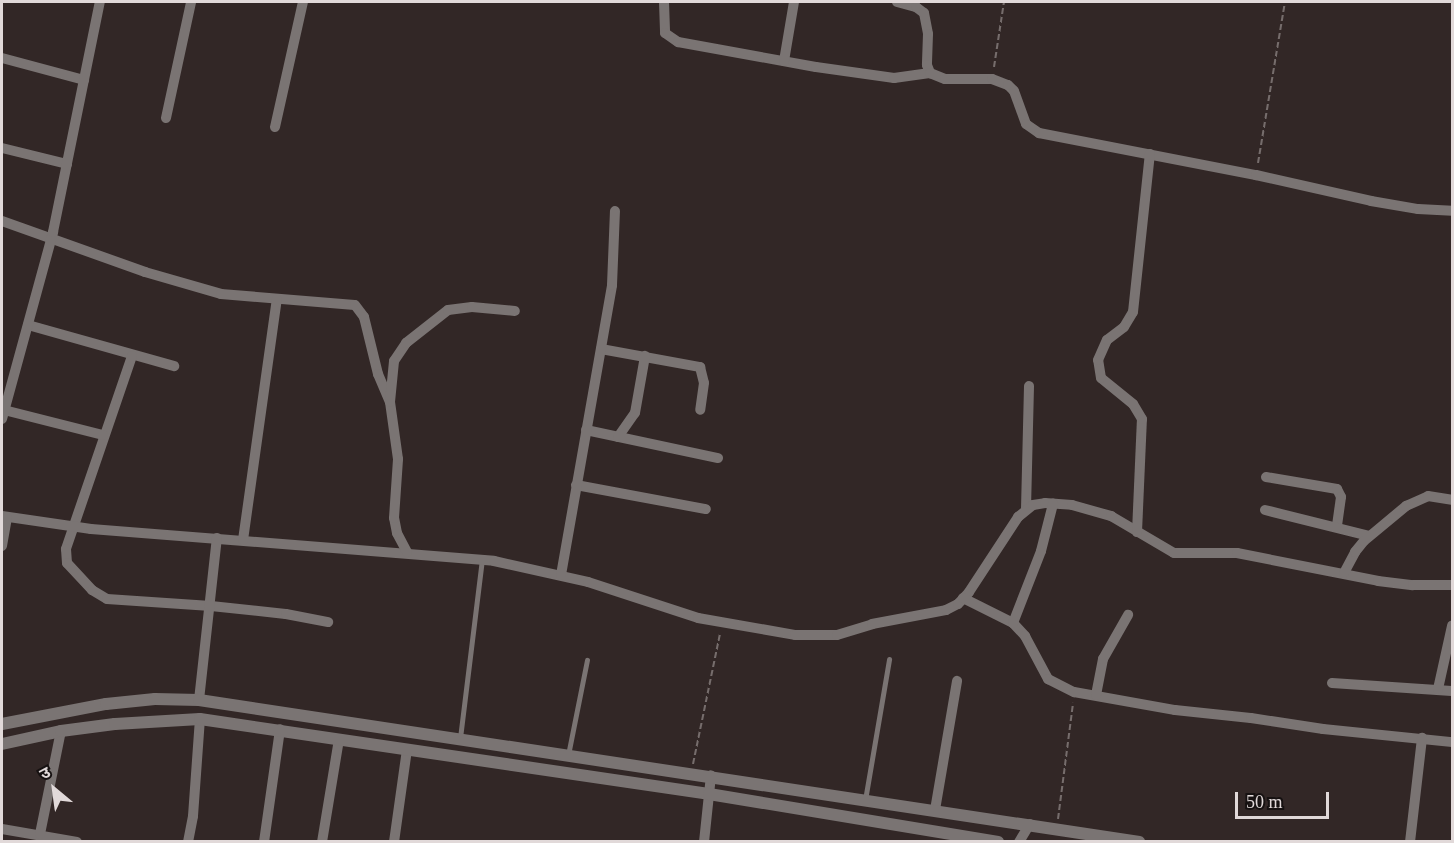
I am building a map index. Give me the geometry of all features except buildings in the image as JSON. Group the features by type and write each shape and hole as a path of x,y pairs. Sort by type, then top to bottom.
{"street":[{"path":"100,2 51,240 3,414 103,435"},
{"path":"166,118 191,2"},
{"path":"275,127 303,2"},
{"path":"664,2 663,25 670,39 784,61 894,78 930,73 945,79 992,79 1001,81 1014,91 1022,116 1031,130 1409,208 1452,211"},
{"path":"784,61 794,2"},
{"path":"897,2 916,7 924,13 928,34 927,65 930,73"},
{"path":"2,58 84,80"},
{"path":"2,148 67,164"},
{"path":"1137,532 1142,419 1133,404 1101,378 1098,360 1107,340 1124,327 1133,312 1150,154"},
{"path":"561,575 612,285 615,211"},
{"path":"2,221 145,273 221,294 347,303 360,309 378,374 390,402"},
{"path":"243,540 277,299"},
{"path":"407,552 397,533 394,518 398,459 390,402 394,361 399,351 436,317 459,308 515,311"},
{"path":"28,325 174,366"},
{"path":"602,349 700,367 704,383 700,410"},
{"path":"132,356 103,435 66,549 67,563 101,597 118,601 211,606 286,614 328,622"},
{"path":"618,437 635,413 645,356"},
{"path":"1026,509 1029,386"},
{"path":"586,430 718,458"},
{"path":"1266,477 1337,489 1341,497 1337,527"},
{"path":"576,485 706,509"},
{"path":"1344,573 1355,552 1369,537 1419,499 1437,496 1452,500"},
{"path":"1013,623 1041,551 1053,504"},
{"path":"2,546 4,517 74,526 407,552 482,560 561,575 722,624 795,635 837,634 872,624 934,614 958,604 1026,509 1034,505 1053,504 1097,511 1111,516 1174,553 1237,553 1413,585 1452,585"},
{"path":"1265,510 1369,537"},
{"path":"199,700 217,538"},
{"path":"963,598 1013,623 1025,636 1048,680 1074,692 1175,710 1323,729 1452,742"},
{"path":"1096,695 1103,659 1128,615"},
{"path":"1438,689 1452,626"},
{"path":"935,810 957,681"},
{"path":"1332,683 1452,691"},
{"path":"2,724 30,716 106,704 154,699 199,700 568,756 691,772 710,784 998,842"},
{"path":"2,744 61,731 149,721 200,719 280,729 407,750 865,800 935,810 1024,833 1057,828 1139,842"},
{"path":"188,842 193,816 200,719"},
{"path":"264,842 280,729"},
{"path":"40,834 61,731"},
{"path":"1410,842 1422,738"},
{"path":"321,842 339,739"},
{"path":"394,842 407,750"},
{"path":"704,842 710,784"},
{"path":"2,829 77,842"}],"lane":[{"path":"460,738 482,560"},
{"path":"865,800 889,658"},
{"path":"568,756 587,660"}],"path":[{"path":"992,79 1004,2"},
{"path":"1256,175 1276,72 1285,2"},
{"path":"691,772 722,624"},
{"path":"1057,828 1074,692"}]}
